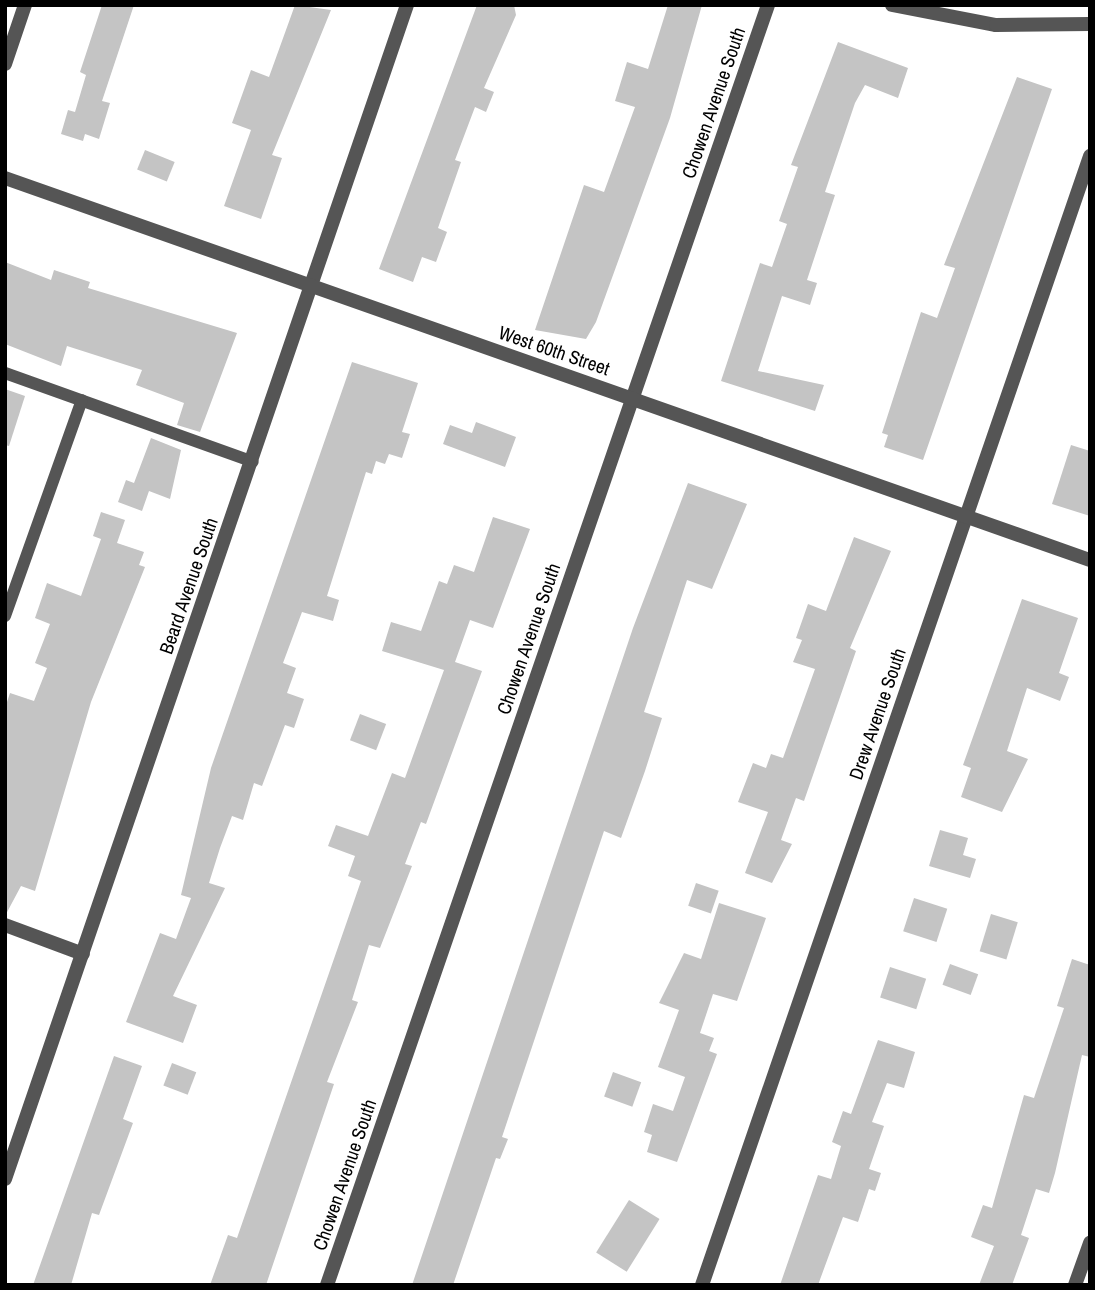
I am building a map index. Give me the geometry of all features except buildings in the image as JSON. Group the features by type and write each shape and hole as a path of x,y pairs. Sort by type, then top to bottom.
{"street":[{"path":"5,64 25,5"},
{"name":"Beard Avenue South","path":"5,1179 253,462 407,5"},
{"name":"Chowen Avenue South","path":"327,1285 768,5"},
{"path":"892,5 996,25 1090,24"},
{"name":"Drew Avenue South","path":"702,1285 1090,156"},
{"name":"West 60th Street","path":"5,178 310,288 1090,560"},
{"path":"5,925 83,954"},
{"path":"1075,1285 1090,1243"}],"lane":[{"path":"5,373 253,462"},
{"path":"5,616 82,400"}]}
